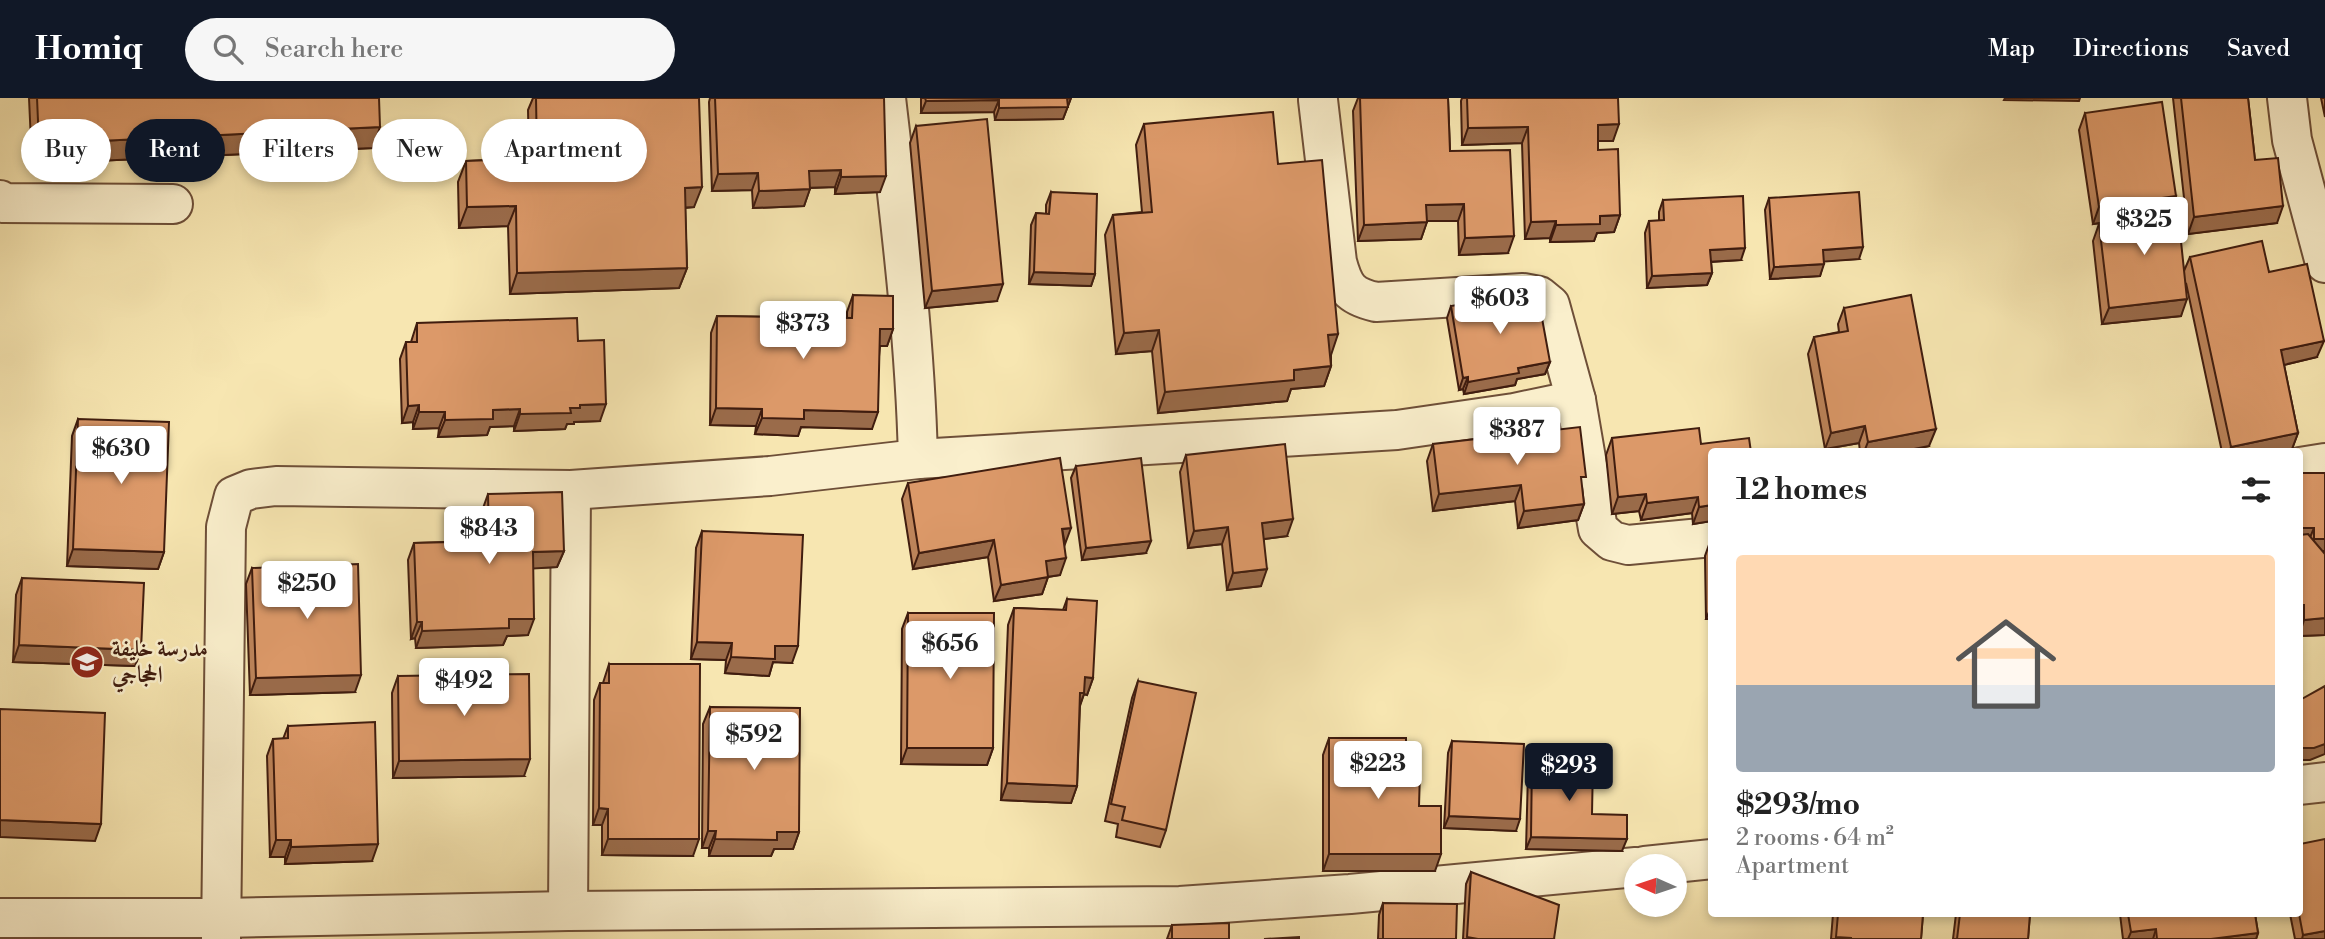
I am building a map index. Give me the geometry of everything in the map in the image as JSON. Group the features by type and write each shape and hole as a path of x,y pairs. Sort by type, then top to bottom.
{"street":[{"path":"886,98 916,394 918,459"},
{"path":"2287,98 2292,140 2325,263"},
{"path":"1318,100 1337,262 1342,282 1357,298 1376,302 1523,293 1539,296 1550,305 1576,400 1598,529 1612,541 1629,545 1708,537"},
{"path":"0,200 4,203 173,204"},
{"path":"221,929 226,527 234,496 251,489 276,486 571,490 770,476 918,459 1397,430 1514,413 1576,400"},
{"path":"2303,467 2325,463"},
{"path":"568,911 571,490"},
{"path":"2303,785 2325,782"},
{"path":"1687,862 1708,859"},
{"path":"0,918 221,929 568,911 635,926 1180,906 1350,894 1624,868"}],"building":[{"path":"37,98 379,98 380,119 372,119 372,127 358,128 358,119 239,119 239,134 225,135 225,119 125,119 125,140 111,140 111,119 38,119"},
{"path":"536,98 699,98 702,187 685,188 687,268 517,273 516,206 467,207 467,161 481,160 481,182 647,182 647,119 536,119"},
{"path":"715,98 884,98 886,176 841,177 841,170 809,171 810,189 759,191 758,173 718,174"},
{"path":"925,98 1067,98 1068,107 999,108 999,100 926,101"},
{"path":"1360,98 1448,98 1450,151 1510,150 1514,236 1465,238 1464,204 1426,205 1427,222 1364,225"},
{"path":"1467,98 1618,98 1619,124 1598,125 1598,150 1618,149 1620,215 1600,216 1600,224 1556,225 1556,221 1531,222 1528,127 1468,128"},
{"path":"2181,98 2248,98 2255,160 2278,158 2283,206 2194,217"},
{"path":"2162,102 2176,196 2099,207 2085,113"},
{"path":"1273,112 1278,164 1322,160 1338,334 1328,335 1331,366 1294,370 1294,380 1165,392 1159,330 1124,333 1113,215 1152,212 1144,124"},
{"path":"987,119 1003,284 932,291 916,126"},
{"path":"1051,192 1097,194 1095,274 1034,272 1036,213 1049,214"},
{"path":"1859,192 1863,247 1823,250 1824,264 1774,267 1769,198"},
{"path":"1743,196 1745,248 1710,250 1712,273 1652,276 1649,221 1664,220 1663,200"},
{"path":"2177,203 2187,299 2109,308 2099,224 2123,222 2122,210"},
{"path":"2262,241 2269,272 2307,264 2324,341 2281,350 2298,433 2231,447 2190,257"},
{"path":"1537,291 1550,362 1518,368 1519,373 1468,382 1468,377 1463,378 1451,306"},
{"path":"853,295 893,296 893,329 880,329 878,412 804,410 804,419 762,418 762,409 716,408 717,316 852,318"},
{"path":"1911,295 1936,429 1868,442 1865,426 1831,433 1814,337 1848,331 1844,308"},
{"path":"577,318 578,341 604,340 606,404 580,405 580,408 570,408 571,413 520,414 520,409 493,410 493,419 445,420 445,412 419,412 419,405 408,406 406,342 417,342 417,323"},
{"path":"78,419 169,422 164,552 73,549"},
{"path":"1580,427 1586,477 1581,477 1584,504 1524,511 1521,485 1439,494 1433,444"},
{"path":"1699,428 1701,444 1749,438 1750,448 1708,448 1708,506 1699,507 1698,497 1647,503 1646,494 1618,497 1612,438"},
{"path":"1285,444 1293,519 1262,523 1267,569 1233,573 1228,527 1194,531 1186,455"},
{"path":"1060,458 1071,528 1062,529 1066,558 1046,561 1048,577 1001,585 994,540 919,553 908,483"},
{"path":"1141,458 1151,541 1086,548 1076,466"},
{"path":"2303,473 2325,473 2325,539 2314,539 2314,528 2303,528"},
{"path":"562,492 564,551 533,552 534,619 509,619 509,628 422,631 422,622 417,622 414,543 489,541 488,494"},
{"path":"702,531 803,535 798,646 775,646 775,659 731,657 732,643 697,642"},
{"path":"2308,534 2325,554 2325,618 2304,620 2303,535"},
{"path":"358,564 361,675 256,678 252,568"},
{"path":"22,578 144,583 141,650 19,645"},
{"path":"1067,599 1097,601 1093,678 1085,677 1084,693 1080,693 1077,786 1007,783 1014,608 1066,610"},
{"path":"908,613 994,613 993,748 907,748"},
{"path":"609,664 700,664 699,839 608,839 608,809 599,808 600,683 609,683"},
{"path":"529,674 530,759 399,761 398,676"},
{"path":"1138,681 1196,693 1166,830 1122,820 1125,807 1111,804"},
{"path":"2325,686 2325,744 2314,748 2303,748 2303,698"},
{"path":"710,707 800,708 799,832 777,832 777,840 715,839 716,831 708,831"},
{"path":"0,709 105,713 101,824 0,820"},
{"path":"375,722 378,844 291,847 291,840 276,840 273,739 288,738 288,726"},
{"path":"1329,738 1406,738 1406,772 1420,772 1419,806 1441,806 1441,854 1329,854"},
{"path":"1452,741 1524,744 1520,819 1449,816"},
{"path":"1532,760 1593,762 1592,814 1627,815 1627,839 1531,837"},
{"path":"2325,839 2325,931 2303,935 2300,917 2303,917 2303,843"},
{"path":"1471,872 1559,905 1554,939 1467,937"},
{"path":"1383,903 1457,904 1456,939 1383,939"},
{"path":"1838,917 1923,917 1921,939 1836,937"},
{"path":"1960,917 2030,917 2028,939 1957,939"},
{"path":"2128,917 2255,917 2258,933 2211,939 2157,939 2156,929 2131,932"},
{"path":"1229,923 1229,939 1172,939 1172,925"},
{"path":"1299,937 1299,939 1264,939"}],"place":[{"name":"مدرسة خليفة الحجاجي","path":"87,662"}]}
